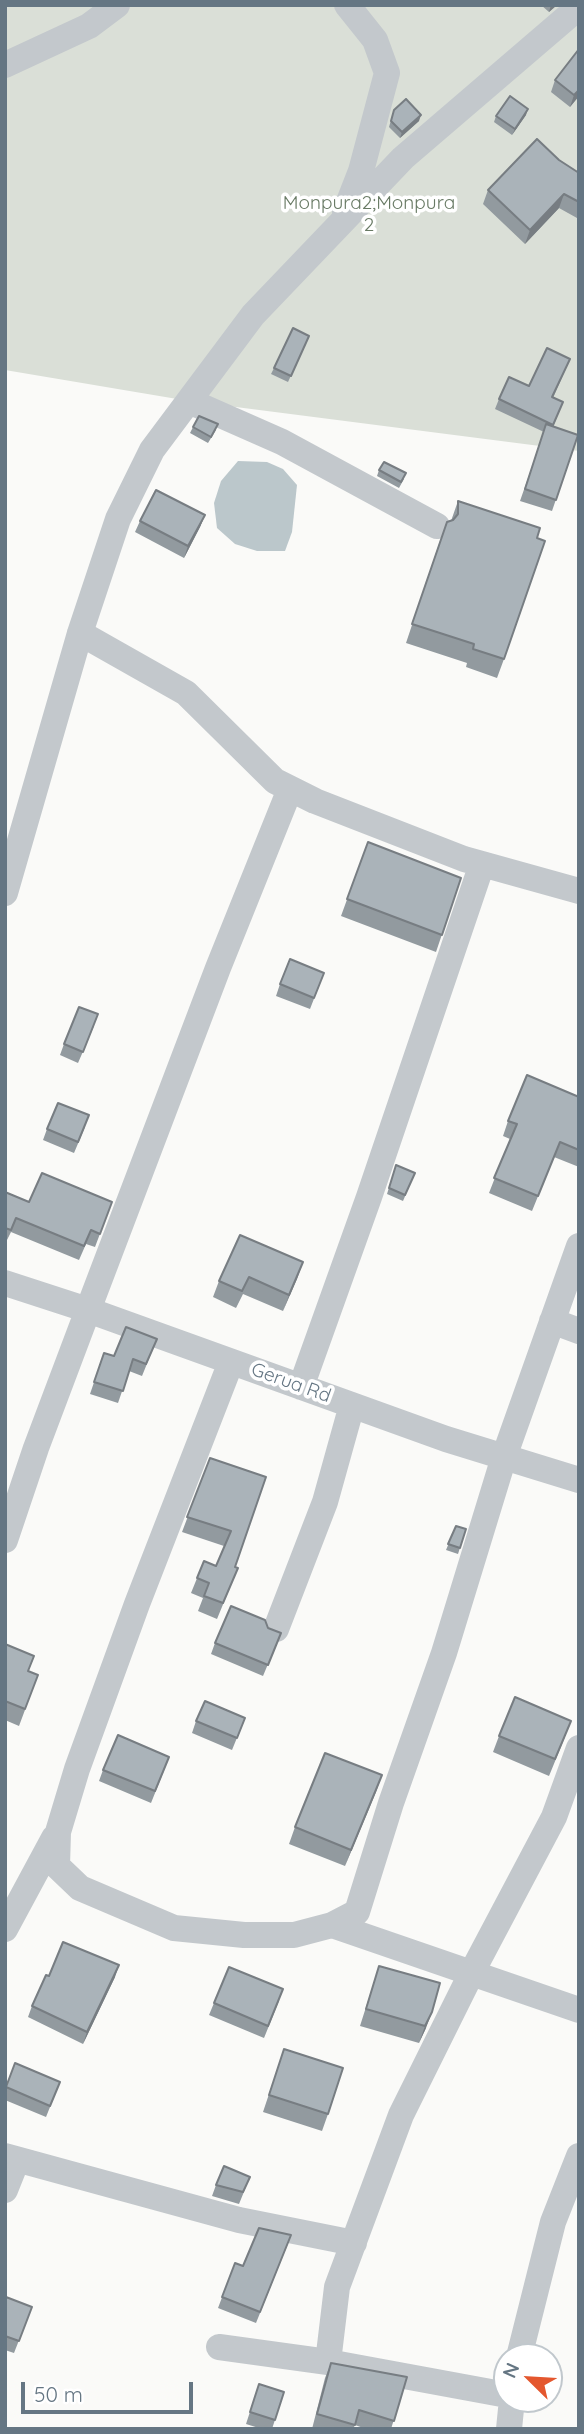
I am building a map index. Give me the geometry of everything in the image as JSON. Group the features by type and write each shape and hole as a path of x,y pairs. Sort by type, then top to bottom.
{"street":[{"path":"5,65 89,26 117,5"},
{"path":"341,223 361,171 387,73 376,40 347,5"},
{"path":"5,893 80,633 118,519 152,450 253,315 341,223 404,158 579,7"},
{"path":"189,401 282,442 437,526"},
{"path":"80,633 186,693 275,781 290,789 340,811 482,864 579,891"},
{"path":"5,1540 88,1310 218,968 290,789"},
{"path":"301,1387 369,1197 482,864"},
{"path":"58,1832 57,1866 80,1888 174,1928 244,1935 294,1935 332,1925 357,1912 391,1803 444,1653 504,1457 579,1246"},
{"name":"Gerua Rd","path":"5,1283 352,1405 579,1480"},
{"path":"552,1321 579,1331"},
{"path":"5,1928 58,1832 77,1769 137,1604 231,1362"},
{"path":"276,1629 325,1502 352,1405"},
{"path":"328,2362 337,2287 401,2115 472,1972 554,1817 579,1748"},
{"path":"332,1925 579,2010"},
{"path":"5,2190 11,2158 239,2220 354,2243"},
{"path":"523,2343 553,2222 577,2166"},
{"path":"219,2347 328,2362 493,2392"}],"green space":[{"name":"Monpura2;Monpura 2","path":"5,5 579,5 579,451 189,401 5,370"}],"shaded area":[{"path":"238,461 267,462 283,469 297,485 292,532 285,551 257,551 235,544 217,528 214,503 221,481"}],"building":[{"path":"579,49 579,90 574,95 555,80"},
{"path":"510,96 528,109 515,129 496,116"},
{"path":"406,99 421,115 402,132 391,121 394,110"},
{"path":"537,139 559,160 579,173 579,202 564,194 530,230 488,190"},
{"path":"293,328 309,336 291,376 274,368"},
{"path":"547,348 570,359 552,397 563,402 553,425 499,399 509,377 529,386"},
{"path":"199,416 218,424 211,437 193,427"},
{"path":"546,424 578,435 556,500 525,489"},
{"path":"384,462 406,473 401,482 379,470"},
{"path":"156,490 205,515 188,546 140,521"},
{"path":"458,501 540,528 537,538 545,541 504,659 473,649 474,644 412,624 447,522 458,514"},
{"path":"368,842 461,878 442,935 347,899"},
{"path":"290,959 324,973 314,998 280,984"},
{"path":"79,1007 98,1014 83,1052 64,1044"},
{"path":"527,1075 579,1097 579,1150 560,1142 538,1196 494,1178 517,1124 508,1121"},
{"path":"58,1103 89,1115 78,1142 47,1129"},
{"path":"396,1165 415,1173 405,1195 389,1188"},
{"path":"42,1173 112,1202 100,1234 91,1230 84,1246 16,1218 11,1230 5,1228 5,1192 29,1202"},
{"path":"240,1235 303,1262 289,1295 249,1277 242,1291 219,1281"},
{"path":"126,1327 157,1339 146,1364 133,1359 123,1391 94,1382 104,1353 114,1356"},
{"path":"210,1458 266,1477 235,1567 238,1568 223,1603 204,1596 209,1583 197,1578 204,1561 216,1566 231,1531 187,1517"},
{"path":"456,1526 466,1529 460,1548 448,1544"},
{"path":"231,1606 265,1620 268,1628 281,1633 268,1665 215,1643"},
{"path":"5,1644 34,1656 28,1671 38,1675 25,1709 5,1701"},
{"path":"515,1697 571,1721 555,1759 499,1736"},
{"path":"205,1701 245,1718 237,1738 196,1721"},
{"path":"118,1735 169,1757 155,1791 103,1770"},
{"path":"325,1753 382,1775 351,1850 295,1827"},
{"path":"63,1942 119,1965 87,2032 32,2006 46,1975 49,1976"},
{"path":"379,1966 440,1983 425,2026 366,2009"},
{"path":"229,1967 283,1989 268,2026 214,2003"},
{"path":"284,2049 343,2068 328,2114 269,2095"},
{"path":"15,2063 60,2082 50,2106 6,2087"},
{"path":"224,2166 250,2177 243,2192 216,2185"},
{"path":"259,2228 291,2235 260,2312 222,2297 235,2263 243,2266"},
{"path":"6,2297 32,2307 19,2341 5,2336"},
{"path":"331,2363 407,2377 394,2421 359,2410 355,2425 317,2414"},
{"path":"259,2384 284,2392 275,2420 250,2412"}]}
